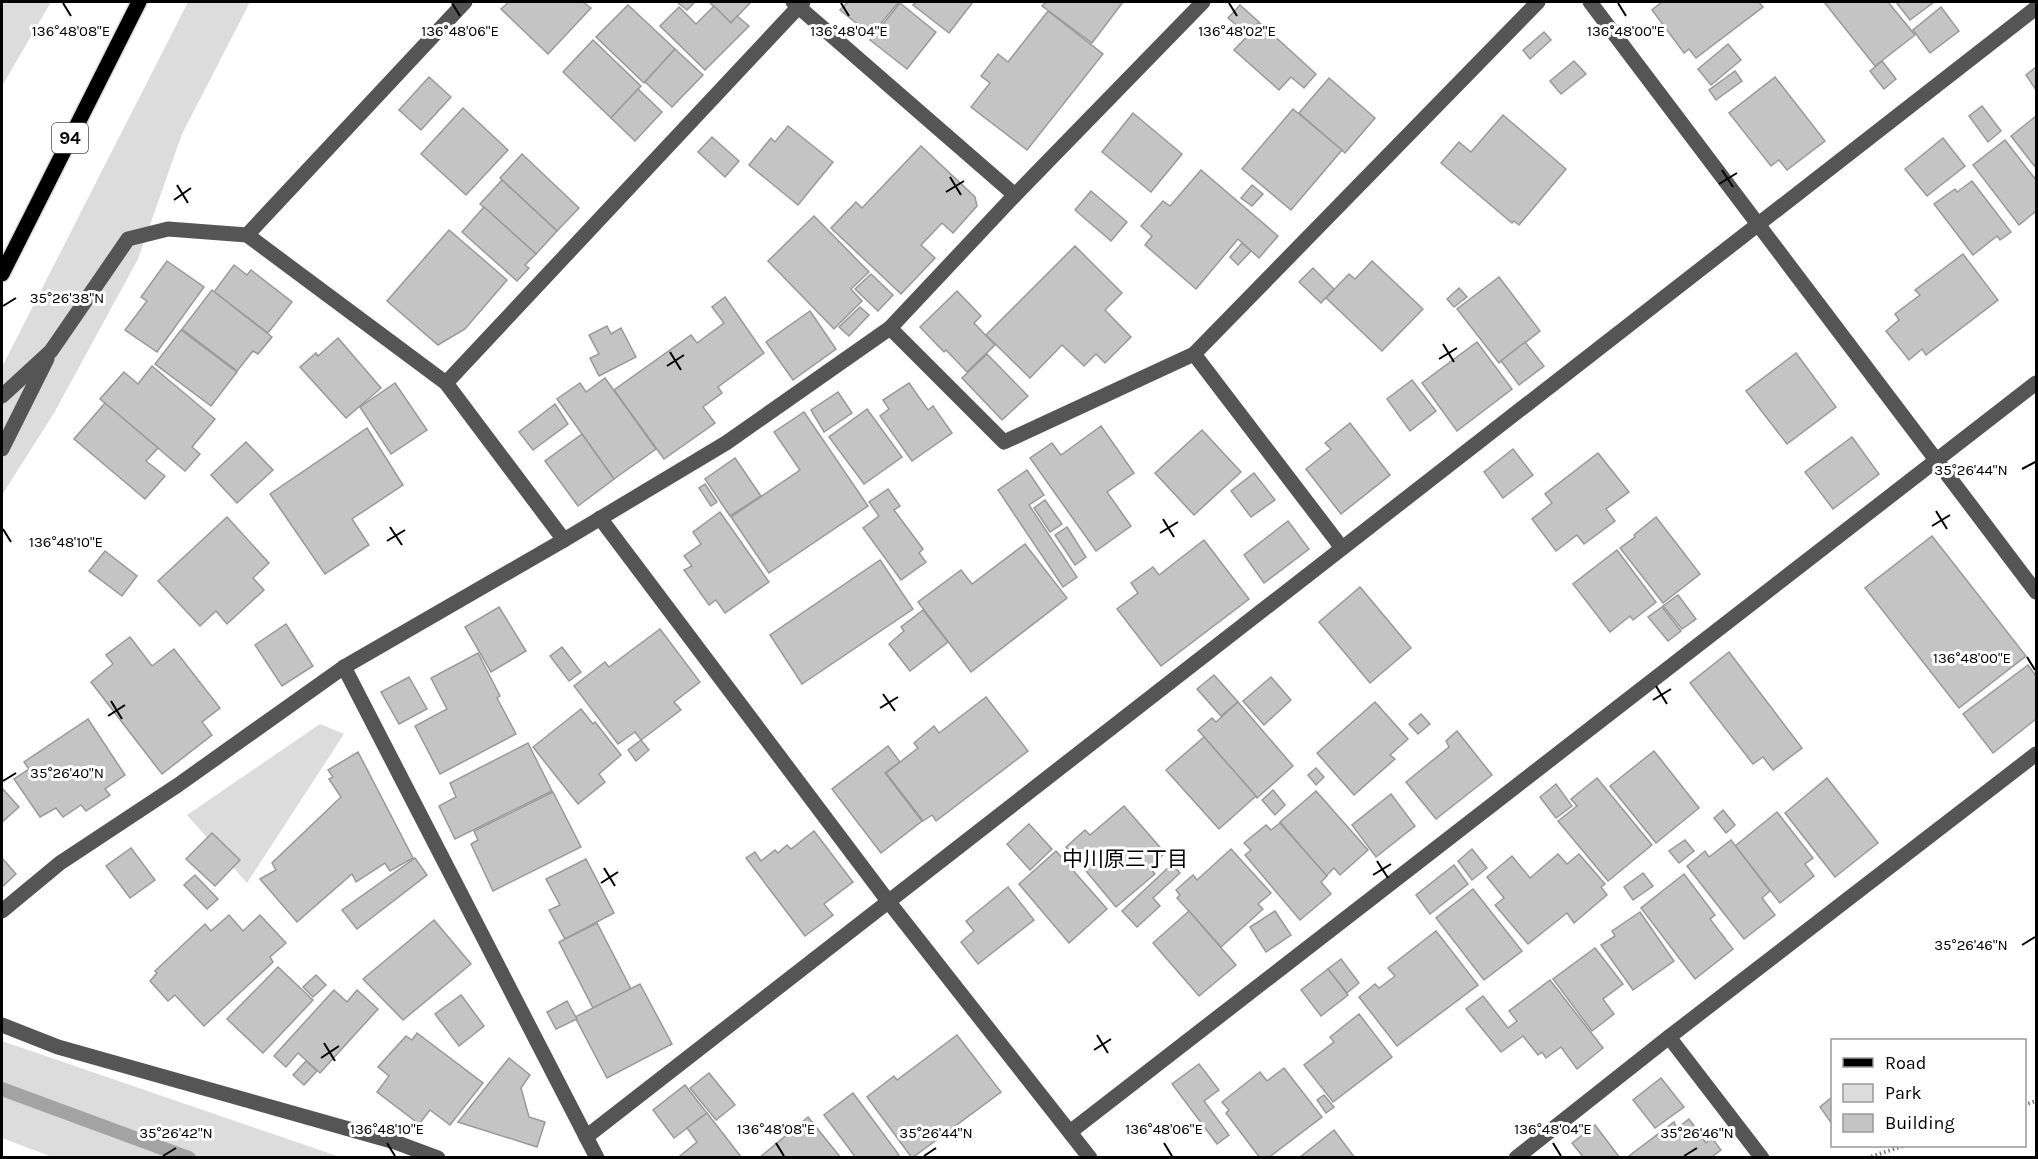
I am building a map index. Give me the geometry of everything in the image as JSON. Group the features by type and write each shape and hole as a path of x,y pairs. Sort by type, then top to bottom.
{"main road":[{"name":"94","path":"2,274 139,2"}],"street":[{"path":"247,235 465,2"},
{"path":"2,911 60,863 178,785 344,667 726,443 890,328 1015,195 1203,2"},
{"path":"890,328 1004,442 1194,354 1538,2"},
{"path":"1590,2 2037,592"},
{"path":"446,382 798,3 1015,195"},
{"path":"586,1137 2037,8"},
{"path":"2,449 51,351 128,239 168,229 247,235 446,382 564,540"},
{"path":"2,396 51,351"},
{"path":"1194,354 1342,548"},
{"path":"1070,1132 2037,383"},
{"path":"600,518 888,901 1090,1158"},
{"path":"344,667 597,1158"},
{"path":"1516,1158 1669,1037 2037,754"},
{"path":"2,1025 58,1047 395,1142 438,1158"},
{"path":"1669,1037 1762,1158"}],"path":[{"path":"1867,1158 1900,1147"}],"green space":[{"path":"2,2 51,2 2,86"},
{"path":"188,2 250,2 182,134 138,259 54,413 2,495 2,367"},
{"path":"320,724 344,734 247,883 187,815"},
{"path":"2,1041 340,1157 55,1158 2,1138"}],"building":[{"path":"509,2 583,2 591,8 548,54 501,9"},
{"path":"677,2 695,2 687,10"},
{"path":"709,2 751,2 731,23"},
{"path":"848,2 899,2 871,35 840,10"},
{"path":"916,2 973,2 949,33 913,5"},
{"path":"1046,2 1123,2 1092,43 1042,6"},
{"path":"1662,2 1759,2 1763,7 1696,58 1689,49 1684,53 1652,10"},
{"path":"1824,2 1888,2 1915,35 1875,66"},
{"path":"1896,2 1934,2 1910,20"},
{"path":"900,3 936,32 907,69 870,40"},
{"path":"628,5 675,49 644,83 596,37"},
{"path":"1240,5 1259,22 1248,35 1228,18"},
{"path":"714,6 731,23 737,16 749,26 705,70 660,26 679,7 696,24"},
{"path":"1941,7 1959,31 1930,53 1913,30"},
{"path":"1048,11 1103,54 1027,150 971,107 990,83 981,76 998,54 1008,62"},
{"path":"1260,23 1316,74 1304,88 1291,77 1279,90 1234,50"},
{"path":"1544,32 1551,40 1530,59 1523,50"},
{"path":"593,40 641,86 611,118 563,72"},
{"path":"1728,44 1741,60 1711,85 1698,69"},
{"path":"675,49 703,75 672,107 645,82"},
{"path":"1574,61 1586,74 1561,94 1550,81"},
{"path":"1882,61 1896,79 1884,89 1870,71"},
{"path":"2036,67 2036,90 2026,75"},
{"path":"1735,71 1742,81 1716,100 1709,90"},
{"path":"429,77 451,97 421,130 399,110"},
{"path":"1775,77 1825,141 1787,170 1779,160 1771,166 1729,113"},
{"path":"1329,78 1375,118 1345,153 1299,113"},
{"path":"638,89 662,112 635,141 611,118"},
{"path":"1982,106 2001,131 1988,142 1969,116"},
{"path":"463,108 508,150 466,195 421,154"},
{"path":"1293,109 1342,150 1291,210 1242,169"},
{"path":"1133,113 1182,154 1151,192 1102,152"},
{"path":"1503,115 1566,169 1519,225 1514,221 1512,223 1441,163 1459,142 1471,152"},
{"path":"2036,116 2036,168 2011,136"},
{"path":"788,126 833,162 798,205 749,165 771,138 775,142"},
{"path":"712,137 739,161 725,177 698,152"},
{"path":"1943,138 1965,166 1927,196 1905,169"},
{"path":"2005,140 2036,180 2036,211 2019,225 1973,165"},
{"path":"921,146 975,197 977,206 953,233 942,223 921,245 935,258 901,294 831,228 856,202 862,208"},
{"path":"522,154 579,208 557,231 500,178"},
{"path":"1201,170 1278,236 1259,258 1238,239 1196,289 1145,245 1152,236 1141,226 1163,201 1170,206"},
{"path":"502,180 557,231 536,254 480,204"},
{"path":"1972,181 2011,232 2000,240 1997,236 1973,255 1934,204 1955,189 1957,192"},
{"path":"1252,185 1263,194 1252,206 1241,198"},
{"path":"1091,191 1127,222 1111,241 1075,210"},
{"path":"484,207 536,254 525,265 529,268 517,281 462,232"},
{"path":"814,216 869,272 851,289 862,301 834,329 768,261"},
{"path":"449,230 507,280 465,329 438,345 387,301"},
{"path":"1242,243 1251,251 1238,265 1230,257"},
{"path":"1075,246 1122,293 1105,310 1131,337 1105,363 1096,354 1084,366 1062,345 1030,378 986,335"},
{"path":"1963,254 1998,300 1926,355 1922,349 1909,360 1886,331 1899,320 1895,314 1920,295 1915,290"},
{"path":"167,261 204,287 157,352 125,330 147,301 141,297"},
{"path":"1372,261 1423,309 1382,351 1326,298 1349,274 1355,279"},
{"path":"234,265 247,275 251,270 292,302 268,333 214,292"},
{"path":"1313,268 1334,289 1321,303 1299,282"},
{"path":"871,274 893,295 878,311 855,289"},
{"path":"1499,277 1540,331 1499,363 1457,309"},
{"path":"1459,288 1467,297 1454,307 1447,299"},
{"path":"212,290 272,337 258,354 253,351 237,371 182,329"},
{"path":"957,291 981,316 974,323 995,345 967,372 920,327"},
{"path":"725,297 764,353 718,387 722,393 703,407 715,423 664,459 614,390 691,335 697,343 724,323 712,307"},
{"path":"860,307 869,315 849,336 839,327"},
{"path":"810,311 836,349 793,380 766,342"},
{"path":"607,326 611,334 621,328 636,357 599,376 590,358 599,354 589,335"},
{"path":"181,330 237,372 211,406 155,364"},
{"path":"338,338 381,388 346,418 300,367 316,353 318,356"},
{"path":"1477,342 1512,389 1457,431 1422,383"},
{"path":"1525,342 1544,366 1519,385 1501,361"},
{"path":"1796,353 1836,407 1787,444 1746,391"},
{"path":"987,354 1028,396 1002,420 962,378"},
{"path":"152,366 215,419 192,447 200,454 185,471 100,399 124,372 138,384"},
{"path":"605,378 656,449 614,479 557,399 580,383 586,392"},
{"path":"1412,380 1436,411 1410,431 1387,399"},
{"path":"395,383 427,430 391,454 360,407"},
{"path":"909,383 928,410 933,406 952,433 912,461 880,416 889,409 883,400"},
{"path":"838,392 852,413 824,432 811,410"},
{"path":"105,403 158,448 146,461 165,476 145,499 74,439"},
{"path":"555,404 568,424 533,450 519,432"},
{"path":"867,409 902,457 864,484 829,437"},
{"path":"804,412 868,506 769,573 731,517 800,470 774,432"},
{"path":"1350,423 1390,475 1341,514 1306,469 1331,449 1325,443"},
{"path":"1101,426 1134,473 1107,492 1131,526 1096,551 1030,458 1052,443 1061,455"},
{"path":"367,428 403,485 352,519 369,545 325,574 270,494"},
{"path":"1202,430 1241,472 1194,515 1155,473"},
{"path":"582,434 614,479 578,506 545,461"},
{"path":"1852,437 1879,474 1833,509 1805,472"},
{"path":"246,442 273,470 237,503 211,475"},
{"path":"1513,449 1533,475 1503,498 1484,472"},
{"path":"1598,453 1629,492 1606,509 1615,521 1584,544 1577,535 1556,551 1532,519 1552,503 1545,494"},
{"path":"735,458 761,496 730,516 705,479"},
{"path":"1027,470 1044,495 1029,505 1077,577 1063,587 998,490"},
{"path":"1254,473 1275,500 1251,517 1231,491"},
{"path":"705,484 717,502 711,506 699,488"},
{"path":"888,489 900,506 894,510 923,549 919,553 926,562 901,580 863,528 879,516 869,502"},
{"path":"1045,500 1062,524 1050,532 1034,508"},
{"path":"720,512 769,582 725,613 716,600 709,605 684,570 692,566 684,556 701,544 693,532"},
{"path":"227,517 269,563 253,578 264,590 227,624 216,611 200,626 158,581"},
{"path":"1656,517 1700,574 1663,603 1620,548"},
{"path":"1288,521 1309,549 1264,583 1244,555"},
{"path":"1067,527 1086,557 1075,565 1055,535"},
{"path":"1932,536 2026,656 1959,708 1865,588"},
{"path":"1204,540 1249,599 1161,666 1117,609 1138,593 1131,583 1153,567 1159,575"},
{"path":"1025,544 1067,598 971,672 918,602 961,570 972,584"},
{"path":"1617,550 1656,602 1633,620 1630,616 1610,632 1573,584"},
{"path":"105,551 137,576 122,596 89,571"},
{"path":"880,560 913,609 802,684 770,635"},
{"path":"1360,587 1411,648 1370,683 1319,622"},
{"path":"1678,595 1696,619 1682,629 1663,606"},
{"path":"499,607 526,651 491,672 465,627"},
{"path":"1662,607 1681,631 1668,641 1648,617"},
{"path":"923,610 948,642 910,671 889,644 904,631 901,627"},
{"path":"286,624 313,666 282,686 255,645"},
{"path":"660,629 700,682 674,702 681,710 641,740 635,732 618,744 574,686 605,662 609,667"},
{"path":"130,637 152,666 174,649 220,708 202,722 212,735 162,774 91,682 113,664 106,655"},
{"path":"562,647 581,672 569,681 550,656"},
{"path":"1729,652 1802,748 1773,770 1763,757 1753,764 1690,683"},
{"path":"478,653 500,696 497,698 516,734 440,774 415,726 447,709 431,678"},
{"path":"2028,665 2036,676 2036,719 1993,753 1963,714"},
{"path":"1214,675 1238,702 1221,716 1197,689"},
{"path":"409,677 427,709 399,724 381,692"},
{"path":"1271,677 1291,700 1264,725 1243,701"},
{"path":"986,697 1028,751 936,821 932,815 923,821 886,773 918,748 914,743 934,726 939,733"},
{"path":"1238,702 1293,766 1257,798 1198,730 1212,718 1216,722"},
{"path":"1375,702 1408,739 1390,755 1395,759 1354,795 1317,753"},
{"path":"581,709 593,724 595,722 621,755 599,774 605,782 578,804 533,747"},
{"path":"1421,714 1430,724 1418,734 1409,724"},
{"path":"88,719 125,775 105,789 110,795 86,811 81,805 63,817 56,808 40,817 14,779 29,769 24,762"},
{"path":"1457,731 1492,775 1436,819 1406,782 1449,747 1446,741"},
{"path":"1204,737 1256,796 1219,829 1166,770"},
{"path":"641,740 649,750 636,761 628,750"},
{"path":"528,743 552,791 455,839 439,806 456,797 450,783"},
{"path":"888,746 900,762 885,773 922,821 881,853 832,789"},
{"path":"1654,751 1699,808 1656,843 1610,786"},
{"path":"358,752 413,858 390,871 385,863 356,882 352,874 297,922 260,879 276,870 272,863 341,797 329,779 333,777 328,770"},
{"path":"1316,768 1324,777 1316,785 1308,775"},
{"path":"1597,778 1652,845 1608,881 1558,821 1577,806 1571,799"},
{"path":"1827,778 1878,843 1835,877 1785,813"},
{"path":"1556,784 1572,806 1556,818 1540,797"},
{"path":"2,788 19,807 2,822"},
{"path":"1273,790 1285,805 1275,815 1262,800"},
{"path":"1316,791 1368,850 1340,875 1334,868 1326,876 1280,822"},
{"path":"553,792 581,847 493,891 471,844 478,840 474,831"},
{"path":"1391,794 1415,826 1376,857 1352,825"},
{"path":"1124,806 1165,853 1149,867 1155,874 1116,907 1066,847 1085,830 1090,835"},
{"path":"1723,810 1735,825 1726,833 1714,818"},
{"path":"1777,812 1813,858 1805,864 1814,876 1780,903 1735,846"},
{"path":"1280,823 1327,876 1321,882 1331,894 1300,920 1245,855 1251,850 1244,843 1266,825 1271,830"},
{"path":"1029,824 1052,849 1030,870 1007,844"},
{"path":"814,831 853,882 824,904 833,915 805,936 746,858 755,852 761,861 775,850 778,853 787,845 791,849"},
{"path":"212,833 240,860 215,886 186,859"},
{"path":"1685,840 1694,851 1679,863 1669,851"},
{"path":"1731,840 1770,891 1762,898 1775,915 1744,939 1687,866 1705,851 1709,857"},
{"path":"131,848 155,880 130,898 106,866"},
{"path":"1231,849 1271,893 1258,904 1263,909 1221,947 1177,898 1180,895 1176,890 1193,875 1197,880"},
{"path":"1472,849 1487,868 1472,880 1458,861"},
{"path":"1056,851 1107,909 1069,943 1019,884"},
{"path":"1558,854 1567,864 1579,854 1605,884 1601,887 1607,895 1574,923 1567,913 1528,944 1495,905 1504,898 1487,877 1512,856 1530,878"},
{"path":"2,858 16,874 2,887"},
{"path":"415,858 427,875 357,929 342,910"},
{"path":"586,859 614,913 565,939 549,910 560,905 546,879"},
{"path":"1172,864 1180,873 1153,898 1160,906 1137,927 1122,911"},
{"path":"1454,865 1468,884 1430,914 1416,895"},
{"path":"1643,873 1653,886 1633,900 1624,887"},
{"path":"1684,874 1715,915 1710,919 1733,949 1695,979 1641,908"},
{"path":"195,875 218,899 207,909 184,885"},
{"path":"1008,887 1034,920 978,964 961,942 974,931 966,921"},
{"path":"1473,889 1522,951 1484,980 1436,918"},
{"path":"1189,911 1236,965 1199,996 1153,943"},
{"path":"1275,911 1291,935 1266,952 1250,927"},
{"path":"1640,912 1674,961 1633,990 1601,945 1615,936 1612,931"},
{"path":"229,915 243,931 260,915 286,943 270,957 273,962 204,1026 175,995 168,1001 150,981 157,973 155,971 205,924 211,931"},
{"path":"434,920 471,964 403,1020 363,979"},
{"path":"597,923 631,989 593,1008 559,942"},
{"path":"1436,931 1478,985 1397,1046 1359,997 1375,984 1379,988 1395,976 1388,968"},
{"path":"1595,948 1623,984 1603,999 1614,1014 1592,1031 1553,979"},
{"path":"1341,959 1359,983 1347,993 1328,969"},
{"path":"278,967 313,1000 263,1053 227,1019"},
{"path":"1328,969 1348,995 1321,1016 1301,990"},
{"path":"316,975 326,985 313,997 303,987"},
{"path":"1550,980 1603,1048 1577,1069 1561,1047 1546,1058 1542,1052 1538,1055 1523,1036 1501,1052 1466,1009 1483,996 1508,1028 1517,1021 1509,1011"},
{"path":"640,984 672,1044 607,1078 575,1017"},
{"path":"334,990 347,1002 357,990 378,1009 320,1073 298,1053 286,1067 274,1056"},
{"path":"461,995 484,1026 459,1046 435,1014"},
{"path":"567,1001 577,1019 556,1029 547,1012"},
{"path":"1359,1014 1392,1057 1333,1102 1304,1065 1334,1042 1330,1037"},
{"path":"417,1033 483,1083 450,1125 430,1110 419,1124 377,1092 389,1076 378,1067 406,1036 412,1040"},
{"path":"957,1035 1001,1092 912,1158 867,1097 894,1076 897,1080"},
{"path":"509,1058 530,1075 521,1088 529,1117 545,1122 537,1147 458,1122"},
{"path":"306,1061 317,1071 304,1085 293,1075"},
{"path":"1199,1064 1219,1090 1204,1101 1229,1135 1217,1144 1172,1084"},
{"path":"1284,1068 1322,1117 1268,1158 1260,1158 1226,1113 1229,1110 1222,1102 1260,1072 1267,1081"},
{"path":"709,1073 735,1105 716,1120 690,1088"},
{"path":"1661,1078 1684,1107 1655,1128 1633,1100"},
{"path":"685,1085 707,1113 674,1138 653,1110"},
{"path":"853,1093 899,1155 895,1158 856,1158 824,1115"},
{"path":"1324,1095 1334,1107 1326,1113 1317,1100"},
{"path":"1831,1098 1831,1123 1820,1107"},
{"path":"707,1113 742,1158 681,1158 680,1156 697,1142 687,1128"},
{"path":"808,1117 841,1158 759,1158"},
{"path":"1689,1119 1706,1143 1712,1138 1721,1150 1710,1158 1630,1158 1629,1156 1674,1122 1677,1128"},
{"path":"1595,1125 1620,1158 1584,1158 1572,1143"},
{"path":"1334,1130 1355,1158 1299,1158"}],"waterway":[{"path":"2,1089 189,1158"}],"district":[{"name":"中川原三丁目","path":"1125,859"}]}
